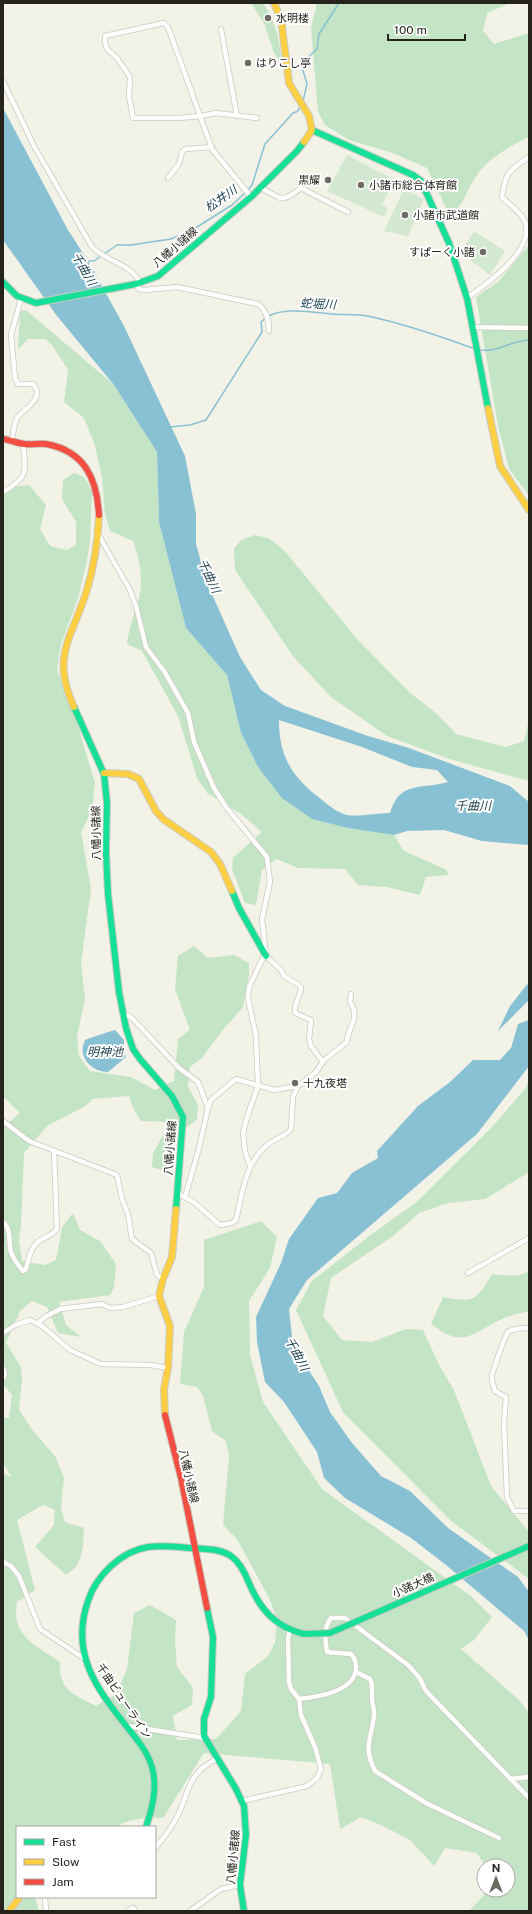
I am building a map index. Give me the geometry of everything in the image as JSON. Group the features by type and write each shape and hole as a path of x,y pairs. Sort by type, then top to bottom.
{"main road":[{"path":"274,3 281,19 290,83 309,116 312,130 383,163 413,175 421,180 449,243 467,298 477,344 494,442 500,466 509,482 529,510"},
{"name":"八幡小諸線","path":"3,282 11,292 21,299 36,303 136,283 158,276 261,188 297,151 312,130"},
{"name":"八幡小諸線","path":"3,439 12,440 23,444 49,445 70,453 81,460 91,474 96,487 98,511 93,562 88,585 63,652 63,674 71,702 90,740 92,749 104,773 107,898 122,1014 132,1048 140,1060 180,1105 183,1116 172,1257 163,1279 159,1296 170,1326 168,1368 164,1389 164,1412 181,1478 213,1637 212,1697 204,1719 203,1729 205,1738 236,1788 242,1802 245,1815 246,1835 240,1885 244,1911"},
{"path":"104,773 128,774 139,779 156,812 163,819 211,852 220,864 239,908 266,956"},
{"name":"千曲ビューライン","path":"146,1826 154,1800 154,1778 147,1753 126,1726 99,1686 85,1659 81,1640 82,1622 88,1596 96,1584 119,1560 142,1548 161,1546 215,1550 231,1557 246,1575 257,1601 266,1613 278,1624 290,1630 304,1634"},
{"name":"小諸大橋","path":"304,1634 330,1633 529,1546"},
{"path":"9,1911 19,1898"}],"street":[{"path":"251,197 212,147 201,116 168,27 164,23 105,36 104,43 107,49 118,58 130,77 129,96 132,118 201,116 216,113 256,118"},
{"path":"221,29 237,116"},
{"path":"3,81 34,146 92,247 101,254 127,267 136,276 136,283 139,289 144,290 177,287 252,303 262,307 269,323 269,331"},
{"path":"168,178 179,164 182,152 185,149 212,147"},
{"path":"467,298 499,275 521,247 525,237 526,225 521,216 502,197 504,181 510,171 529,157"},
{"path":"261,188 283,199 288,198 301,188 348,212"},
{"path":"12,440 17,418 32,405 36,394 36,387 33,384 18,384 15,378 11,335 21,299"},
{"path":"473,327 529,328"},
{"path":"3,492 22,480 25,473 23,444"},
{"path":"97,532 136,606 146,647 164,670 188,714 194,742 214,788 226,807 267,857 270,882 262,919 266,956 281,970 284,976 296,982 301,987 301,992 294,1008 295,1013 310,1020 309,1039 311,1046 323,1062"},
{"path":"250,1166 245,1151 243,1134 246,1120 258,1086 256,1036 248,998 249,987 263,958 266,956"},
{"path":"177,1193 195,1203 220,1225 232,1223 236,1220 250,1166 260,1151 273,1139 289,1132 291,1129 293,1097 298,1086 316,1072 323,1062 347,1042 348,1033 352,1029 354,1020 354,1009 350,1002 351,994"},
{"path":"122,1014 130,1017 179,1068 198,1082 208,1108"},
{"path":"185,1197 211,1100 236,1079 274,1090 298,1086"},
{"path":"3,1121 29,1141 117,1175 122,1199 128,1214 132,1239 151,1253 157,1275 163,1279"},
{"path":"3,1222 8,1231 10,1251 17,1264 23,1271 26,1269 34,1246 38,1242 53,1234 57,1229 54,1151"},
{"path":"468,1273 529,1238"},
{"path":"38,1323 45,1316 60,1308 102,1304 110,1308 122,1307 159,1296"},
{"path":"3,1333 15,1325 30,1320 38,1323 70,1350 101,1364 151,1365 168,1368"},
{"path":"529,1328 518,1328 509,1331 504,1338 498,1360 492,1371 492,1378 495,1391 506,1397 504,1424 507,1497 514,1511 529,1511"},
{"path":"3,1368 5,1374 3,1378"},
{"path":"3,1562 11,1566 19,1576 40,1629 85,1659"},
{"path":"299,1699 318,1697 347,1686 356,1672 356,1665 351,1654 327,1652 326,1628 331,1618 345,1618 408,1665 419,1677 426,1692 529,1798"},
{"path":"242,1802 307,1786 317,1778 321,1769 319,1758 301,1715 299,1699 291,1689 289,1683 288,1638 290,1630"},
{"path":"356,1672 370,1679 372,1684 374,1715 368,1738 368,1747 371,1763 375,1771 426,1803 499,1838"},
{"path":"126,1726 205,1738"},
{"path":"156,1847 172,1826 187,1788 195,1775 201,1768 218,1758"},
{"path":"510,1779 529,1777"},
{"path":"190,1911 221,1889 240,1885"},
{"path":"45,1898 46,1911"},
{"path":"128,1911 133,1908 135,1911"}],"green space":[{"path":"251,3 263,3 271,17 279,40 282,64 274,53 264,23"},
{"path":"317,3 510,3 487,13 483,31 494,44 529,33 529,137 506,149 492,159 480,171 459,207 450,216 427,168 393,153 349,140 325,125 318,112 311,28"},
{"name":"小諸市総合体育館","path":"347,155 395,180 382,204 388,209 384,217 327,191"},
{"name":"小諸市武道館","path":"404,189 424,199 408,236 384,231"},
{"name":"すぱーく小諸","path":"474,231 505,251 490,275 461,253"},
{"path":"529,245 529,496 509,469 498,426 476,297 499,281"},
{"path":"26,310 114,385 157,452 159,522 186,628 227,675 241,733 258,767 312,819 348,828 394,835 404,851 447,870 448,875 426,877 420,895 387,887 358,885 345,869 298,868 277,859 262,870 256,905 245,903 232,869 233,858 262,832 241,814 207,793 197,778 178,716 142,651 127,644 141,586 141,573 137,553 133,541 110,531 105,514 102,478 95,445 84,418 64,402 68,370 52,345 46,339 28,339 18,349 20,311"},
{"path":"74,473 84,477 92,491 90,542 78,598 61,644 57,670 75,716 95,783 92,811 81,832 91,889 81,963 85,999 77,1037 79,1056 90,1071 131,1077 155,1090 174,1081 178,1039 190,1030 175,989 178,956 194,946 208,958 234,955 249,963 249,975 243,1007 222,1031 202,1058 190,1067 188,1087 198,1105 197,1119 192,1124 174,1133 169,1172 152,1167 153,1153 170,1122 141,1121 134,1110 129,1096 92,1099 87,1105 47,1126 24,1153 19,1241 22,1261 45,1265 56,1260 62,1227 73,1213 80,1230 100,1241 116,1264 114,1288 110,1295 59,1302 66,1325 81,1337 58,1333 47,1307 32,1301 20,1311 6,1343 21,1367 22,1381 19,1410 33,1431 55,1456 64,1478 61,1508 65,1522 84,1528 83,1548 79,1560 72,1571 66,1575 35,1547 54,1525 55,1510 43,1505 17,1520 35,1590 17,1602 16,1614 18,1624 27,1639 60,1662 60,1672 65,1686 74,1694 96,1706 116,1694 127,1669 134,1613 150,1605 176,1620 175,1641 177,1667 193,1688 192,1705 173,1716 177,1740 216,1739 241,1711 245,1674 269,1655 275,1642 277,1618 269,1598 237,1539 223,1525 229,1456 226,1441 212,1431 203,1396 197,1387 180,1384 184,1332 204,1287 204,1240 261,1221 277,1237 270,1268 249,1301 250,1355 263,1402 322,1489 472,1597 492,1617 474,1640 461,1649 519,1700 529,1713 529,1911 469,1911 481,1898 516,1898 516,1858 480,1858 477,1853 445,1848 434,1866 410,1840 383,1826 361,1817 340,1829 330,1764 204,1753 163,1818 136,1819 121,1824 120,1826 16,1826 16,1898 35,1898 39,1911 3,1911 3,1473 11,1477 3,1462 3,1418 9,1418 12,1395 3,1384 3,1127 20,1113 3,1096 3,488 29,485 46,505 40,529 50,546 67,550 76,545 76,522 62,499 63,480"},
{"path":"255,535 268,538 283,549 358,640 409,692 437,714 456,734 506,747 524,741 529,720 529,781 449,759 387,736 331,697 293,656 235,570 234,549 241,540"},
{"path":"529,1081 529,1172 485,1199 448,1203 419,1213 393,1236 331,1278 323,1316 342,1340 372,1342 406,1329 423,1330 439,1365 454,1390 491,1486 529,1532 529,1579 450,1520 343,1412 296,1310 312,1281 368,1237 418,1201 492,1127 525,1089"},
{"path":"529,1271 529,1311 505,1318 467,1336 451,1336 442,1332 431,1324 443,1297 461,1300 473,1298 482,1290 492,1274 521,1275"}],"water":[{"name":"千曲川","path":"3,108 68,230 88,261 124,326 185,456 196,514 196,544 207,583 240,657 261,690 285,706 368,736 409,748 510,786 529,802 529,845 482,841 444,830 407,831 394,835 348,828 312,819 282,798 258,767 241,733 227,675 186,628 159,522 157,452 114,385 57,316 3,240","holes":["279,720 362,747 412,767 437,770 448,782 413,788 406,791 399,795 390,813 356,816 344,814 337,811 311,791 295,774 289,765 281,745"]},
{"path":"529,982 529,1000 498,1031 510,1006"},
{"name":"千曲川","path":"529,1020 529,1066 477,1134 307,1280 289,1309 293,1346 319,1386 330,1412 352,1443 381,1476 410,1491 448,1528 518,1577 529,1592 529,1640 524,1631 446,1565 411,1538 345,1498 324,1478 317,1452 284,1402 265,1382 257,1342 256,1317 281,1263 289,1239 318,1198 337,1193 352,1173 378,1158 377,1151 418,1106 450,1082 473,1060 500,1060 511,1048 518,1024"},
{"name":"明神池","path":"115,1030 124,1040 126,1057 108,1072 98,1070 89,1064 84,1056 83,1046 85,1040"}],"waterway":[{"name":"松井川","path":"303,101 307,84 301,64 317,49 319,34 339,3"},
{"name":"松井川","path":"248,190 252,185 265,144 293,113 298,111 300,106"},
{"name":"松井川","path":"104,254 117,245 131,245 171,239 197,227 232,205 245,193"},
{"name":"松井川","path":"86,261 94,261 101,256"},
{"name":"蛇堀川","path":"170,427 190,425 206,420 262,332 261,322 275,313 284,311 304,311 368,316 449,339 475,349"},
{"name":"蛇堀川","path":"479,350 494,349 516,342 529,340"}],"traffic: fast":[{"path":"312,130 413,175 421,181 449,243 467,298 488,408"},
{"path":"3,282 17,296 36,303 136,284 158,276 251,197 297,151 304,142"},
{"path":"74,707 104,774 107,803 106,852 108,894 119,992 126,1028 133,1049 172,1096 183,1117 176,1209"},
{"path":"232,891 239,908 266,956"},
{"path":"146,1826 154,1792 153,1771 149,1758 96,1684 84,1653 82,1637 83,1620 88,1601 103,1574 119,1559 138,1549 148,1547 169,1546 211,1549 226,1553 234,1558 240,1565 258,1601 270,1616 285,1627 304,1634"},
{"path":"304,1634 330,1633 529,1546"},
{"path":"207,1608 213,1637 211,1697 204,1719 204,1736 236,1789 244,1806 246,1835 240,1885 244,1911"}],"traffic: slow":[{"path":"274,3 281,19 289,83 309,116 312,130 304,142"},
{"path":"488,408 500,466 529,510"},
{"path":"74,707 67,690 64,675 64,661 66,648 86,593 91,574 97,545 99,515"},
{"path":"104,773 128,774 139,779 156,811 163,819 211,852 220,864 232,891"},
{"path":"165,1415 164,1389 168,1368 170,1326 159,1296 163,1279 172,1257 176,1209"},
{"path":"9,1911 19,1898"}],"traffic: jam":[{"path":"3,439 24,444 46,444 70,453 79,460 92,479 98,502 99,515"},
{"path":"165,1415 181,1478 207,1608"}],"place":[{"name":"水明楼","path":"268,18"},
{"name":"はりこし亭","path":"248,63"},
{"name":"黒耀","path":"328,180"},
{"name":"小諸市総合体育館","path":"361,185"},
{"name":"小諸市武道館","path":"405,215"},
{"name":"すぱーく小諸","path":"483,252"},
{"name":"十九夜塔","path":"295,1083"}]}
